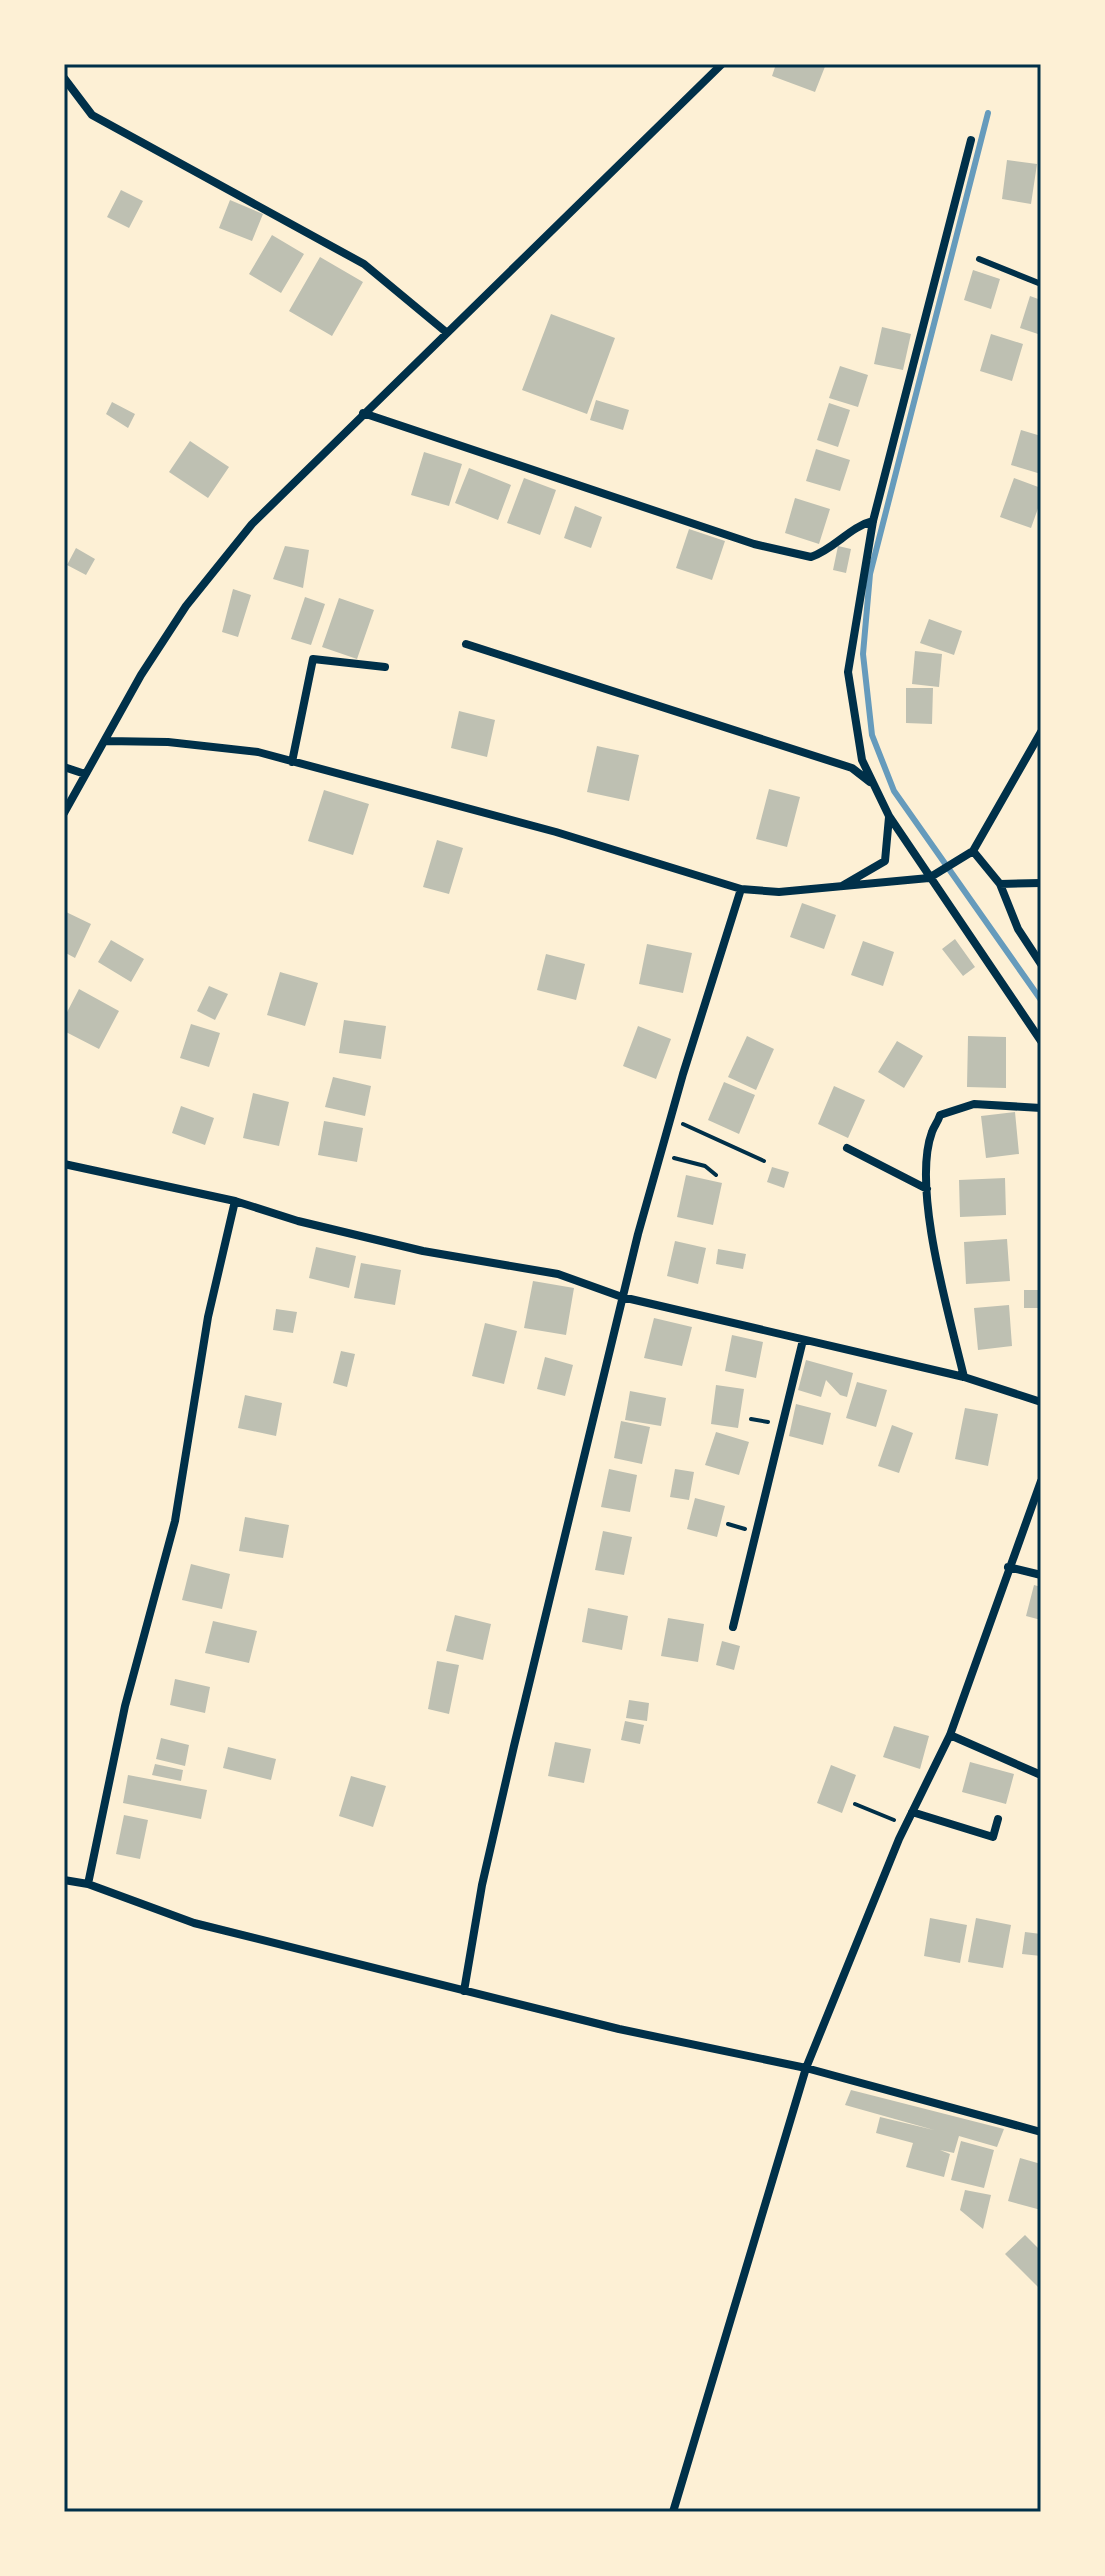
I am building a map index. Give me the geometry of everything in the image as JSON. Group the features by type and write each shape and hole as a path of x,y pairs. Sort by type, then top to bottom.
{"street":[{"path":"64,813 141,675 186,606 252,524 722,64"},
{"path":"64,78 92,115 364,264 446,332"},
{"path":"971,140 873,521 848,672 862,760 889,816 1041,1041"},
{"path":"363,413 754,544 811,557 838,543 855,526 873,521"},
{"path":"466,644 852,768 874,785"},
{"path":"292,762 313,659 385,667"},
{"path":"106,741 168,742 258,752 541,828 741,889 779,892 929,878 973,851 1041,732"},
{"path":"64,767 85,774"},
{"path":"837,888 885,861 889,816"},
{"path":"973,851 1000,884 1018,929 1041,964"},
{"path":"1000,884 1041,883"},
{"path":"464,1991 485,1869 622,1297 670,1118 741,889"},
{"path":"964,1377 939,1272 927,1189 932,1130 940,1115 974,1104 1041,1108"},
{"path":"847,1148 927,1189"},
{"path":"64,1164 235,1201 298,1221 423,1251 558,1274 622,1297 964,1377 1041,1402"},
{"path":"88,1884 125,1706 175,1521 208,1317 235,1201"},
{"path":"733,1627 803,1340"},
{"path":"673,2512 806,2068 906,1825 950,1735 1041,1481"},
{"path":"1008,1567 1041,1575"},
{"path":"950,1735 1041,1775"},
{"path":"912,1812 993,1837 998,1819"},
{"path":"64,1880 88,1884 194,1923 619,2029 806,2068 1041,2132"}],"lane":[{"path":"979,259 1041,284"}],"path":[{"path":"670,1118 764,1161"},
{"path":"660,1155 705,1166 716,1175"},
{"path":"855,1804 906,1825"}],"building":[{"path":"776,64 826,64 815,92 772,76"},
{"path":"1007,160 1037,164 1031,204 1002,199"},
{"path":"121,190 143,201 129,228 107,217"},
{"path":"230,200 263,214 252,241 219,228"},
{"path":"272,235 304,254 281,293 249,274"},
{"path":"320,257 363,282 332,336 289,311"},
{"path":"973,270 1000,279 991,309 964,300"},
{"path":"1030,296 1041,300 1041,335 1020,328"},
{"path":"551,314 615,338 587,414 522,390"},
{"path":"882,327 911,334 903,370 874,364"},
{"path":"991,334 1023,344 1012,381 980,371"},
{"path":"840,366 868,375 858,407 829,398"},
{"path":"596,400 629,410 623,430 590,420"},
{"path":"112,402 135,414 128,428 106,414"},
{"path":"829,403 850,410 838,447 817,440"},
{"path":"1021,430 1041,436 1041,474 1011,465"},
{"path":"190,441 229,467 208,498 169,472"},
{"path":"816,449 850,460 840,491 806,481"},
{"path":"424,452 462,464 449,506 411,495"},
{"path":"469,468 511,485 498,520 455,503"},
{"path":"524,478 556,490 540,535 507,523"},
{"path":"1014,478 1041,488 1041,500 1031,528 1000,517"},
{"path":"795,498 830,509 819,544 785,533"},
{"path":"575,506 602,517 591,548 564,538"},
{"path":"689,529 725,541 712,580 676,568"},
{"path":"285,546 309,550 303,588 273,579"},
{"path":"838,546 851,549 846,573 833,570"},
{"path":"76,548 95,559 86,575 67,565"},
{"path":"233,589 251,595 238,637 222,632"},
{"path":"305,597 325,604 311,645 291,639"},
{"path":"339,598 374,610 357,659 322,647"},
{"path":"929,619 962,631 954,655 920,643"},
{"path":"915,651 942,654 939,687 912,684"},
{"path":"906,688 933,688 932,724 906,723"},
{"path":"459,711 495,720 487,757 451,748"},
{"path":"597,746 639,755 629,801 587,792"},
{"path":"769,789 800,797 787,847 756,839"},
{"path":"324,790 369,804 353,855 308,841"},
{"path":"437,840 463,848 449,894 423,887"},
{"path":"802,903 836,915 824,949 790,937"},
{"path":"64,911 91,924 75,958 64,952"},
{"path":"955,939 975,967 963,976 942,949"},
{"path":"111,940 144,959 131,982 98,962"},
{"path":"863,941 894,952 883,986 851,975"},
{"path":"647,944 692,953 683,993 639,984"},
{"path":"546,954 585,964 576,1000 537,990"},
{"path":"280,972 318,983 305,1026 267,1015"},
{"path":"209,986 228,994 215,1020 197,1011"},
{"path":"79,989 119,1011 99,1049 64,1031 64,1018"},
{"path":"344,1020 386,1026 381,1059 339,1053"},
{"path":"191,1024 220,1033 209,1067 180,1058"},
{"path":"638,1026 671,1039 656,1079 623,1066"},
{"path":"747,1036 774,1049 756,1090 728,1077"},
{"path":"968,1036 1006,1037 1006,1088 967,1087"},
{"path":"897,1041 923,1056 904,1088 878,1072"},
{"path":"333,1077 371,1086 365,1116 325,1107"},
{"path":"724,1082 755,1095 739,1134 708,1120"},
{"path":"834,1086 865,1100 848,1138 818,1124"},
{"path":"253,1093 289,1102 279,1146 243,1138"},
{"path":"181,1106 214,1118 205,1145 172,1133"},
{"path":"1015,1112 1019,1154 986,1158 981,1116"},
{"path":"324,1121 363,1128 357,1162 318,1155"},
{"path":"772,1167 789,1172 784,1188 767,1182"},
{"path":"686,1175 722,1183 713,1225 677,1217"},
{"path":"1005,1178 1006,1215 960,1217 959,1180"},
{"path":"1007,1239 1010,1281 966,1284 964,1242"},
{"path":"675,1241 706,1248 698,1284 667,1276"},
{"path":"316,1247 356,1256 349,1288 309,1278"},
{"path":"718,1249 746,1254 743,1269 716,1264"},
{"path":"361,1263 401,1270 395,1305 354,1298"},
{"path":"533,1281 574,1288 566,1335 524,1328"},
{"path":"1024,1290 1041,1290 1041,1308 1024,1308"},
{"path":"1009,1305 1012,1346 978,1350 974,1308"},
{"path":"276,1309 297,1312 293,1333 273,1330"},
{"path":"654,1318 692,1327 682,1366 644,1358"},
{"path":"485,1323 517,1331 504,1384 472,1376"},
{"path":"732,1335 763,1342 756,1378 725,1371"},
{"path":"341,1351 355,1354 347,1387 333,1383"},
{"path":"545,1357 573,1365 565,1396 537,1389"},
{"path":"806,1360 853,1373 847,1397 840,1395 826,1380 821,1397 798,1390"},
{"path":"857,1382 887,1390 876,1427 846,1418"},
{"path":"716,1385 744,1389 738,1428 711,1424"},
{"path":"630,1391 666,1398 661,1426 625,1420"},
{"path":"245,1395 282,1403 276,1436 238,1428"},
{"path":"796,1404 831,1413 823,1445 789,1436"},
{"path":"965,1408 998,1414 988,1466 955,1459"},
{"path":"621,1421 650,1427 642,1464 614,1458"},
{"path":"892,1425 913,1433 899,1473 878,1466"},
{"path":"716,1432 749,1442 739,1475 705,1465"},
{"path":"609,1469 637,1475 630,1512 601,1507"},
{"path":"675,1469 694,1472 689,1500 670,1497"},
{"path":"695,1498 725,1506 717,1537 687,1529"},
{"path":"245,1517 289,1525 283,1558 239,1551"},
{"path":"603,1531 632,1537 624,1575 595,1570"},
{"path":"191,1564 230,1574 222,1609 182,1600"},
{"path":"1034,1585 1041,1587 1041,1620 1026,1616"},
{"path":"588,1608 628,1616 622,1650 582,1642"},
{"path":"455,1615 491,1624 483,1660 446,1651"},
{"path":"668,1618 704,1624 698,1662 661,1656"},
{"path":"213,1621 257,1631 249,1663 205,1653"},
{"path":"722,1641 740,1646 734,1670 716,1665"},
{"path":"437,1661 459,1665 449,1714 428,1709"},
{"path":"175,1679 210,1687 205,1713 170,1705"},
{"path":"629,1700 649,1703 647,1721 626,1718"},
{"path":"625,1721 644,1725 640,1744 621,1740"},
{"path":"894,1726 929,1736 920,1769 883,1757"},
{"path":"161,1738 189,1745 185,1766 156,1759"},
{"path":"555,1742 591,1749 584,1783 548,1776"},
{"path":"228,1747 276,1759 271,1780 223,1768"},
{"path":"970,1762 1014,1774 1006,1804 962,1792"},
{"path":"155,1764 183,1770 181,1781 152,1775"},
{"path":"831,1765 856,1775 842,1813 817,1803"},
{"path":"128,1775 207,1790 201,1819 123,1803"},
{"path":"351,1776 386,1786 373,1827 339,1816"},
{"path":"124,1815 148,1820 140,1859 116,1854"},
{"path":"930,1918 967,1925 960,1963 924,1956"},
{"path":"976,1918 1011,1925 1003,1968 968,1962"},
{"path":"1025,1932 1041,1934 1041,1956 1022,1954"},
{"path":"851,2090 1004,2129 997,2147 959,2136 954,2153 940,2150 950,2154 944,2177 906,2167 913,2143 876,2133 880,2117 934,2130 845,2105"},
{"path":"961,2141 994,2150 984,2188 951,2180"},
{"path":"1020,2158 1041,2164 1041,2210 1008,2201"},
{"path":"965,2190 991,2195 983,2229 960,2210"},
{"path":"1025,2235 1041,2251 1041,2290 1005,2254"}],"waterway":[{"path":"988,113 870,574 863,654 872,735 894,791 1041,1000"}]}
